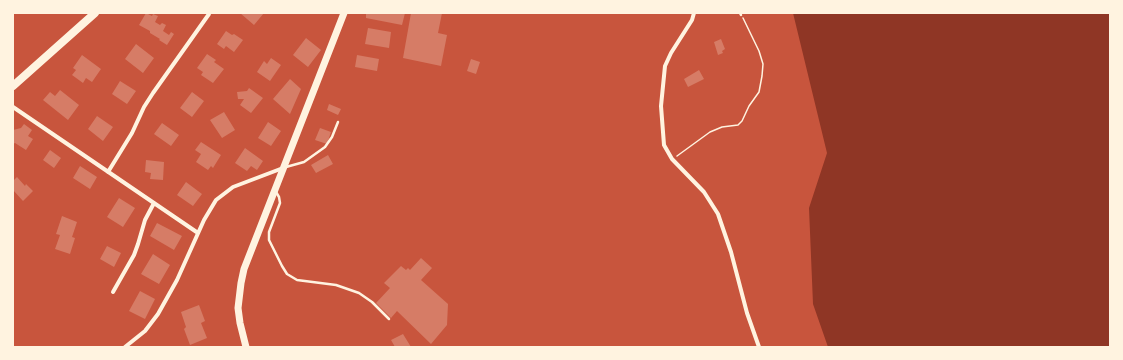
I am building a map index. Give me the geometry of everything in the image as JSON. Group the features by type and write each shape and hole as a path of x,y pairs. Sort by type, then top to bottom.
{"main road":[{"path":"13,86 95,13"},
{"path":"246,347 239,318 238,301 248,258 344,13"}],"street":[{"path":"694,13 692,20 671,53 665,66 661,106 664,145 672,159 704,192 718,214 731,252 759,347"},
{"path":"108,172 132,133 153,93 209,14"},
{"path":"14,107 198,233"},
{"path":"125,347 145,331 158,314 177,280 198,233 216,200 223,193 237,185 283,168"},
{"path":"113,292 136,250 145,220 154,203"}],"lane":[{"path":"283,168 304,162 323,149 330,141 338,122"},
{"path":"274,191 278,195 280,203 269,232 269,240 287,274 297,280 336,285 355,291 372,302 389,318"}],"path":[{"path":"672,159 710,132 722,127 738,125 742,121 749,106 759,92 763,64 759,51 741,14"}],"shaded area":[{"path":"793,13 1110,13 1110,347 828,347 813,304 809,208 827,153"}],"building":[{"path":"146,13 152,16 153,14 158,16 155,22 160,25 162,23 166,25 163,31 169,35 171,32 174,34 167,45 150,33 150,31 139,25"},
{"path":"240,13 264,13 254,25"},
{"path":"366,13 405,13 402,25 366,18"},
{"path":"411,13 442,13 438,33 447,35 441,66 403,58"},
{"path":"368,28 391,32 389,48 365,44"},
{"path":"226,31 243,40 234,52 226,46 224,49 217,44"},
{"path":"306,38 321,50 308,67 293,55"},
{"path":"721,39 725,49 722,51 723,53 718,55 714,42"},
{"path":"136,44 154,58 143,73 125,59"},
{"path":"207,54 216,60 214,62 224,69 213,83 201,75 203,72 197,68"},
{"path":"82,55 101,69 92,82 86,78 83,83 72,75 76,70 73,68"},
{"path":"357,55 379,59 377,71 355,67"},
{"path":"271,58 281,65 270,81 257,72 264,61 267,64"},
{"path":"471,59 480,62 476,74 467,71"},
{"path":"699,70 704,79 688,87 684,79"},
{"path":"290,79 301,89 290,114 273,99"},
{"path":"120,81 136,91 127,104 112,94"},
{"path":"249,88 263,98 251,113 240,105 244,99 238,99 237,92 247,91"},
{"path":"60,90 79,105 68,120 43,100 50,92 55,96"},
{"path":"192,92 204,101 192,117 180,108"},
{"path":"329,104 341,109 338,115 327,110"},
{"path":"224,112 235,130 222,138 210,120"},
{"path":"97,116 113,127 103,141 88,129"},
{"path":"268,122 281,131 271,146 258,138"},
{"path":"162,123 179,135 171,146 154,134"},
{"path":"24,124 32,130 28,136 33,139 26,150 15,143 13,144 13,130 21,128"},
{"path":"320,128 331,132 327,144 315,140"},
{"path":"201,142 221,155 213,168 211,166 208,170 196,162 201,154 195,150"},
{"path":"245,148 263,161 257,170 251,166 247,171 235,163"},
{"path":"50,150 61,158 54,168 43,160"},
{"path":"328,155 333,164 316,173 311,165"},
{"path":"146,160 164,162 163,180 150,179 151,173 145,172"},
{"path":"80,166 97,177 90,189 73,178"},
{"path":"17,177 25,186 26,184 33,191 23,201 13,190 13,181"},
{"path":"186,182 202,194 193,206 177,195"},
{"path":"119,198 135,208 123,227 107,217"},
{"path":"62,216 77,222 72,237 75,238 70,254 55,249 60,235 56,234"},
{"path":"157,223 182,236 174,250 150,236"},
{"path":"107,246 121,253 114,267 100,259"},
{"path":"153,254 170,265 159,284 141,274"},
{"path":"421,258 432,268 421,280 448,304 447,325 431,344 397,311 391,318 376,303 390,288 384,283 401,266 406,270 408,268 410,270"},
{"path":"140,291 155,299 145,319 129,311"},
{"path":"199,305 205,321 201,323 207,338 190,345 184,329 186,327 181,312"},
{"path":"403,334 411,347 395,347 391,340"}]}
